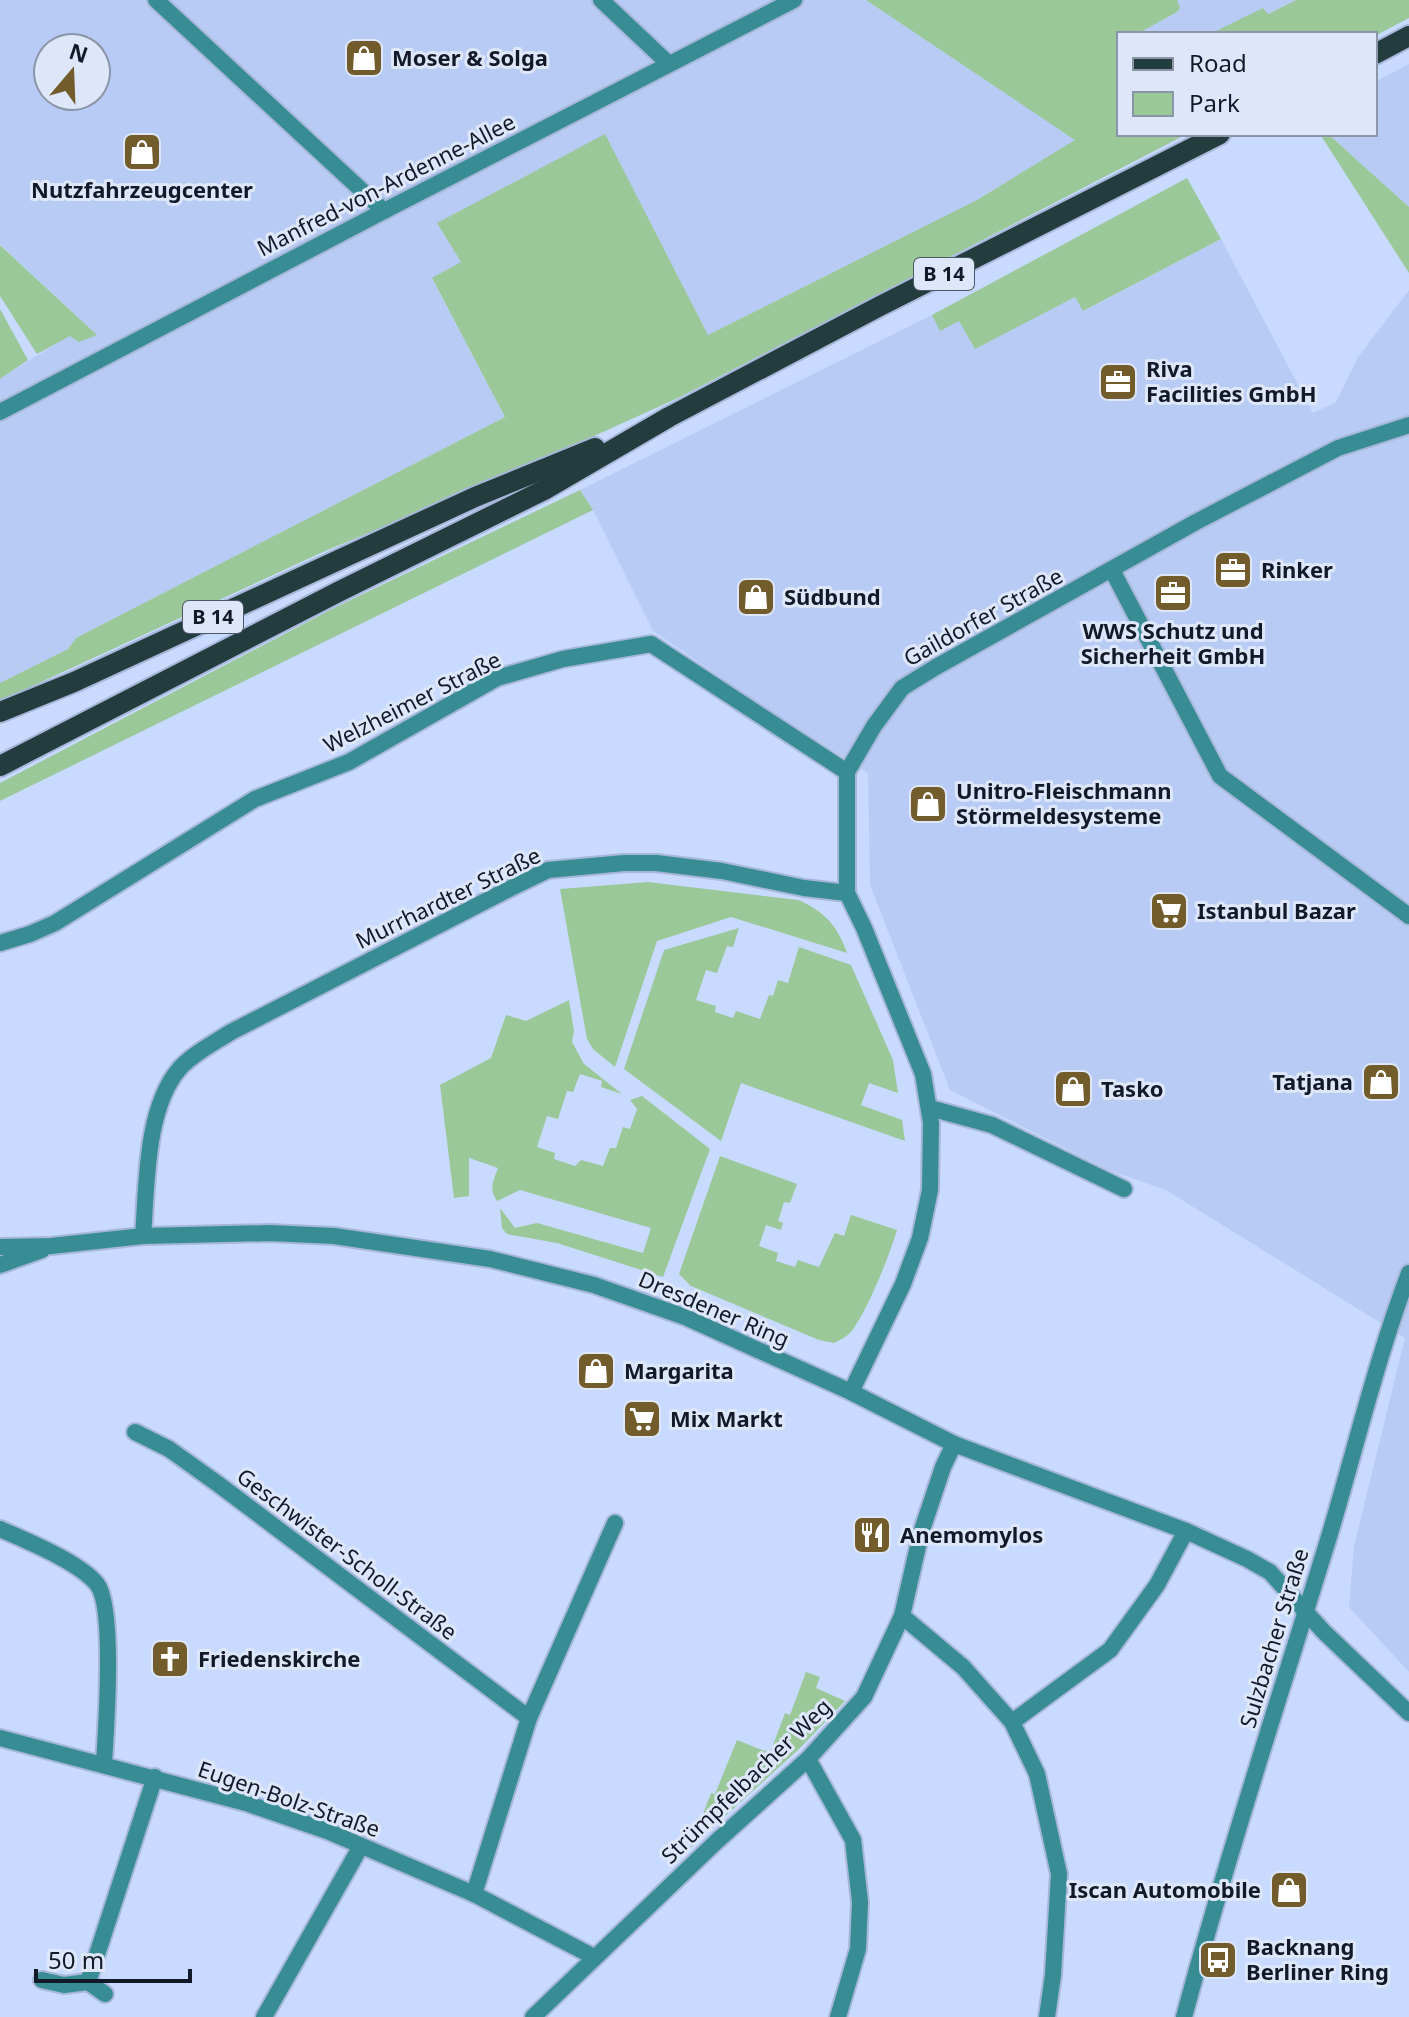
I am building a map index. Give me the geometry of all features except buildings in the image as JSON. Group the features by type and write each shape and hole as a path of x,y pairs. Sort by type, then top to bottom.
{"main road":[{"path":"1377,53 1409,36"},
{"name":"B 14","path":"0,766 544,490 669,417 1216,136"},
{"name":"B 14","path":"0,723 74,682 475,497 669,417"},
{"path":"0,712 74,682"}],"street":[{"path":"156,0 384,211"},
{"path":"601,0 669,64"},
{"name":"Manfred-von-Ardenne-Allee","path":"0,412 794,0"},
{"name":"Gaildorfer Straße","path":"847,772 874,726 902,688 1196,522 1338,448 1409,425"},
{"path":"1112,570 1220,776 1409,916"},
{"name":"Welzheimer Straße","path":"0,943 55,923 255,799 349,762 497,678 563,659 651,644 847,772"},
{"path":"847,772 847,893 923,1074 930,1108 930,1190 920,1238 903,1284 851,1392"},
{"name":"Murrhardter Straße","path":"143,1236 151,1142 168,1086 179,1069 194,1055 231,1032 548,870 594,864 656,863 847,893"},
{"path":"930,1108 992,1125 1124,1189"},
{"name":"Dresdener Ring","path":"0,1247 51,1246 143,1236 270,1233 334,1236 527,1267 594,1285 685,1317 851,1392 954,1444 1186,1531 1247,1559 1270,1572 1306,1612 1409,1713"},
{"name":"Dresdener Ring","path":"0,1265 51,1246"},
{"name":"Sulzbacher Straße","path":"1184,2017 1250,1788 1306,1612 1387,1336 1409,1273"},
{"name":"Geschwister-Scholl-Straße","path":"135,1432 169,1449 218,1484 529,1718"},
{"name":"Strümpfelbacher Weg","path":"533,2017 808,1759 864,1697 902,1616 921,1533 954,1444"},
{"path":"474,1894 529,1718 615,1523"},
{"path":"0,1529 35,1544 82,1572 101,1591 105,1616 108,1701 104,1763"},
{"path":"1012,1722 1110,1650 1157,1585 1186,1531"},
{"path":"902,1616 963,1667 1012,1722 1037,1774 1059,1874 1053,1975 1047,2017"},
{"name":"Eugen-Bolz-Straße","path":"0,1738 155,1777 246,1803 327,1831 474,1894 594,1957"},
{"path":"808,1759 853,1840 857,1871 860,1902 858,1949 838,2017"},
{"path":"88,1982 155,1777"},
{"path":"264,2017 361,1846"},
{"path":"42,1980 64,1985 88,1982 105,1994"}],"shaded area":[{"path":"0,0 866,0 1076,140 977,200 708,335 605,135 437,223 461,262 432,279 505,417 76,638 68,649 0,683 0,379 70,335 96,334 0,244"},
{"path":"1177,0 1296,0 1267,14 1264,8 1215,32 1141,32 1177,12"},
{"path":"1409,64 1409,207 1330,136 1377,136 1377,81"},
{"path":"1221,239 1313,413 1336,402 1358,357 1409,290 1409,1672 1349,1607 1354,1546 1405,1338 1166,1190 1108,1170 950,1090 870,885 868,773 653,631 580,490 932,315 941,330 959,321 975,349 1075,297 1084,311"}],"green space":[{"path":"866,0 1177,0 1180,8 1177,12 1141,32 1117,32 1117,136 1183,136 678,398 530,465 323,552 0,701 0,683 68,649 76,638 505,417 432,278 461,262 437,223 605,134 708,335 977,200 1075,140"},
{"path":"1296,0 1409,0 1409,18 1377,35 1377,32 1214,32 1263,8 1268,14"},
{"path":"1321,136 1330,136 1409,207 1409,273"},
{"path":"1187,178 1221,239 1083,311 1075,297 975,349 959,321 940,331 932,315"},
{"path":"0,245 97,335 79,342 70,336 37,354 0,296"},
{"path":"0,309 28,360 0,379"},
{"path":"580,490 593,510 0,801 0,783 334,608"},
{"path":"648,882 798,900 829,920 847,953 731,917 657,941 615,1067 593,1049 587,1039 560,889"},
{"path":"739,928 733,947 727,946 717,973 706,970 696,1000 716,1006 715,1012 733,1018 736,1011 760,1019 778,980 788,983 799,947 851,965 893,1060 898,1093 869,1083 861,1105 902,1120 905,1141 741,1083 721,1141 624,1069 664,950"},
{"path":"569,1000 574,1031 572,1042 584,1064 622,1094 601,1087 602,1081 580,1074 573,1092 567,1091 558,1119 547,1116 537,1147 555,1153 554,1159 575,1166 581,1160 603,1166 610,1148 616,1148 623,1127 630,1129 637,1109 630,1100 642,1096 710,1149 663,1277 557,1243 507,1234 502,1228 500,1208 515,1228 537,1223 643,1253 651,1228 520,1190 497,1201 492,1188 498,1168 469,1158 469,1196 454,1198 440,1085 491,1058 506,1015 526,1021"},
{"path":"720,1156 797,1184 790,1203 784,1202 778,1221 783,1223 781,1230 766,1225 759,1246 778,1253 776,1261 795,1267 798,1260 819,1267 835,1233 844,1236 851,1215 897,1230 870,1299 847,1336 834,1343 819,1340 691,1286 679,1274"},
{"path":"806,1672 820,1677 816,1688 845,1701 799,1749 690,1848 711,1793 715,1794 737,1740 770,1753 785,1713 790,1715"}],"place":[{"name":"Moser & Solga","path":"364,58"},
{"name":"Nutzfahrzeugcenter","path":"142,152"},
{"name":"Riva Facilities GmbH","path":"1118,382"},
{"name":"Rinker","path":"1233,570"},
{"name":"WWS Schutz und Sicherheit GmbH","path":"1173,593"},
{"name":"Südbund","path":"756,597"},
{"name":"Unitro-Fleischmann Störmeldesysteme","path":"928,804"},
{"name":"Istanbul Bazar","path":"1169,911"},
{"name":"Tatjana","path":"1381,1082"},
{"name":"Tasko","path":"1073,1089"},
{"name":"Margarita","path":"596,1371"},
{"name":"Mix Markt","path":"642,1419"},
{"name":"Anemomylos","path":"872,1535"},
{"name":"Friedenskirche","path":"170,1659"},
{"name":"Iscan Automobile","path":"1289,1890"},
{"name":"Backnang Berliner Ring","path":"1218,1960"}]}
